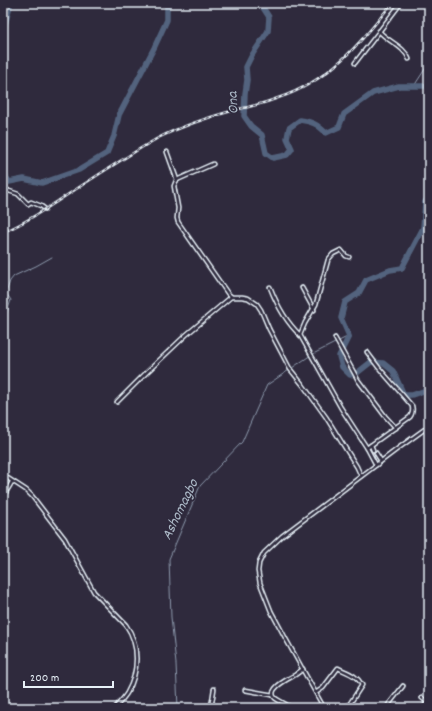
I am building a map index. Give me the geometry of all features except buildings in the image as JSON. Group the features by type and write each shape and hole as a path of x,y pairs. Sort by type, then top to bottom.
{"street":[{"path":"87,3 94,3"},
{"path":"355,63 401,3"},
{"path":"380,31 408,55 409,59"},
{"path":"167,152 177,180"},
{"path":"213,164 175,182 174,186 178,208 177,220 228,294 232,297 248,298 257,304 290,369 328,421 357,467 361,476"},
{"path":"3,188 18,194 28,204 31,202 45,209"},
{"path":"300,335 305,323 314,310 330,256 341,250 346,256 349,257"},
{"path":"270,287 277,305 300,335 341,408 367,448 376,465"},
{"path":"302,288 314,310"},
{"path":"117,402 186,335 232,297"},
{"path":"335,338 358,380 396,428"},
{"path":"367,352 412,406 413,412 412,415 396,428 367,448"},
{"path":"324,708 275,619 259,579 259,563 264,553 278,539 429,426"},
{"path":"371,446 373,450"},
{"path":"376,453 381,461"},
{"path":"3,475 26,490 32,496 65,539 94,592 130,630 136,648 136,671 133,681 126,694 115,708"},
{"path":"3,497 12,482"},
{"path":"315,692 323,688 338,668 353,675 362,685 347,708"},
{"path":"273,695 277,686 298,674 303,669"},
{"path":"386,708 403,686"},
{"path":"211,708 214,690"},
{"path":"245,690 273,695 275,698 291,708"},
{"path":"422,698 428,703 423,708"}],"waterway":[{"name":"Ona","path":"3,32 10,6 9,3"},
{"name":"Ona","path":"3,172 9,182 24,179 42,183 79,170 107,153 114,136 119,115 167,20 167,3"},
{"name":"Ona","path":"260,3 269,17 268,31 246,67 247,80 244,116 251,126 262,135 266,153 273,158 287,155 292,149 287,138 289,128 300,120 314,124 326,133 339,127 344,114 373,93 399,86 429,86"},
{"path":"414,86 429,63"},
{"name":"Ona","path":"429,196 425,202 423,228 402,268 390,270 366,280 359,293 345,302 341,318 349,336 339,356 342,367 350,375 357,373 371,362 383,363 393,371 404,395 412,395 429,389"},
{"path":"3,321 11,300 6,293 10,281 14,276 52,257"},
{"name":"Ashomagbo","path":"178,708 176,664 171,617 169,559 200,486 242,442 267,385 311,355 349,336"}],"railway":[{"path":"3,232 33,217 158,138 206,119 275,99 296,91 313,82 342,60 392,3"}]}
